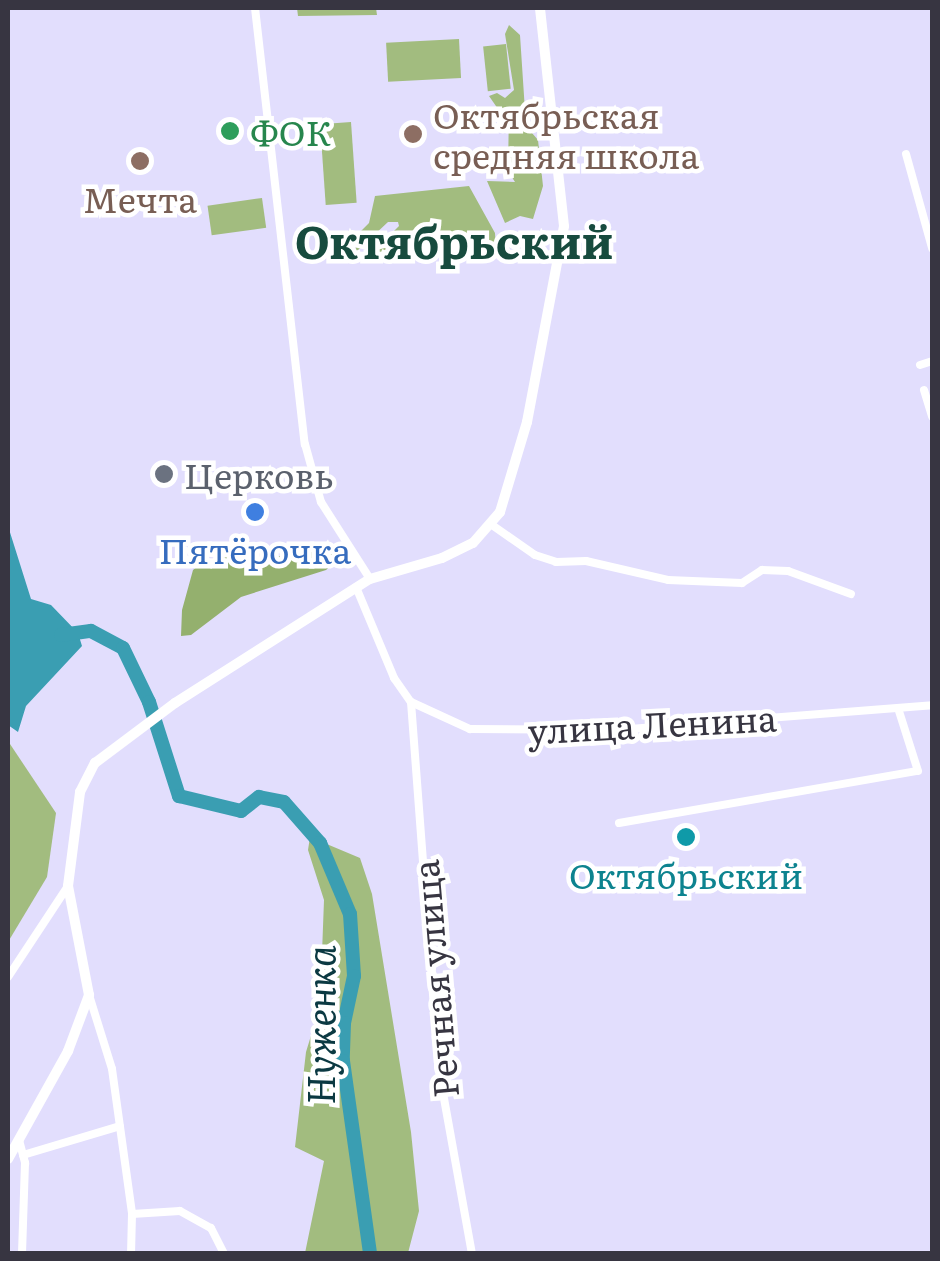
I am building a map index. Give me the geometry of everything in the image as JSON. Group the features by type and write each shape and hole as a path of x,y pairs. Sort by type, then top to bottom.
{"street":[{"path":"254,8 306,444 321,502 370,579"},
{"path":"129,1250 132,1214 112,1069 89,995 68,886 75,818 86,777 106,752 140,727 356,587 370,579 458,552 492,524 507,494 528,422 564,226 540,8"},
{"path":"906,154 932,248"},
{"path":"920,365 932,361"},
{"path":"924,390 932,417"},
{"path":"492,524 535,555 556,562 586,561 668,580 742,583 762,570 788,571 850,594"},
{"path":"356,587 394,678 411,702"},
{"name":"улица Ленина","path":"411,702 470,730 616,730 932,704"},
{"name":"Речная улица","path":"411,702 438,1065 472,1254"},
{"path":"619,823 918,771 898,708"},
{"path":"8,977 68,886"},
{"path":"8,1160 68,1051 89,995"},
{"path":"23,1155 120,1126"},
{"path":"19,1140 23,1155 22,1254"},
{"path":"132,1214 180,1212 211,1228 224,1254"}],"green space":[{"path":"297,8 376,8 377,15 298,16"},
{"path":"509,25 520,35 526,126 538,140 543,186 533,219 520,216 505,223 487,181 515,182 508,171 509,107 498,109 489,96 497,93 505,98 514,90 505,34"},
{"path":"459,39 461,78 388,82 386,43"},
{"path":"506,44 511,89 488,91 483,46"},
{"path":"351,122 357,203 326,205 320,124"},
{"path":"469,186 495,233 496,250 382,254 375,250 399,226 398,222 388,222 356,252 355,237 369,223 375,196"},
{"path":"262,198 266,228 212,235 208,206"},
{"path":"315,547 334,553 337,560 326,570 241,597 191,635 181,636 182,610 193,570 199,565 216,564 225,554 236,552 256,562"},
{"path":"8,741 56,813 47,877 8,942"},
{"path":"310,837 360,858 372,894 411,1132 419,1211 408,1253 305,1253 324,1161 295,1147 306,1052 320,1006 324,900 308,850"}],"water":[{"path":"8,526 31,599 51,605 78,633 82,646 26,706 18,732 8,725"}],"waterway":[{"name":"Нуженка","path":"61,635 91,631 123,648 149,702 179,796 241,811 259,797 284,802 320,843 350,914 354,976 344,1023 343,1061 370,1254"}],"place":[{"name":"ФОК","path":"230,131"},
{"name":"Октябрьская средняя школа","path":"413,134"},
{"name":"Мечта","path":"140,161"},
{"name":"Церковь","path":"164,474"},
{"name":"Пятёрочка","path":"255,512"},
{"name":"Октябрьский","path":"686,837"}],"district":[{"name":"Октябрьский","path":"454,240"}]}
